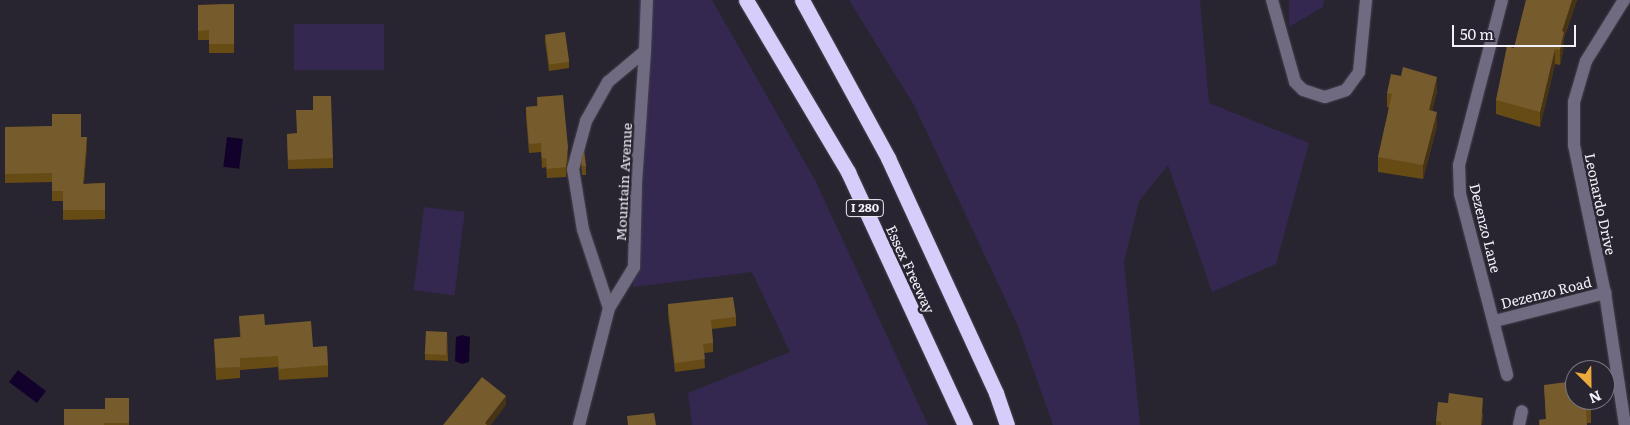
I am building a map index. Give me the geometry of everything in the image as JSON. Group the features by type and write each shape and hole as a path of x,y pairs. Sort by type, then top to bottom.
{"highway":[{"name":"Essex Freeway","path":"746,0 848,172 965,425"},
{"name":"Essex Freeway","path":"802,0 888,158 996,393 1007,425"}],"street":[{"name":"Mountain Avenue","path":"579,425 609,308 634,267 636,183 647,0"},
{"path":"1272,0 1295,82 1303,90 1325,97 1346,90 1359,72 1363,2"},
{"name":"Dezenzo Lane","path":"1502,0 1459,165 1460,194 1507,375"},
{"name":"Leonardo Drive","path":"1624,0 1586,61 1574,102 1574,145 1605,293 1625,425"},
{"path":"609,308 583,230 573,169 586,122 608,82 645,51"},
{"name":"Dezenzo Road","path":"1494,321 1605,293"},
{"path":"1520,425 1522,411"}],"shaded area":[{"path":"639,0 712,0 815,180 928,425 692,425 688,393 790,352 752,272 633,287"},
{"path":"849,0 1200,0 1209,103 1309,143 1276,264 1212,292 1168,165 1139,201 1124,261 1140,425 1053,425 1018,326 914,105"},
{"path":"1289,0 1324,0 1323,7 1289,27"},
{"path":"294,24 384,24 384,70 294,70"},
{"path":"227,137 243,139 239,169 223,167"},
{"path":"424,207 465,212 454,295 414,290"},
{"path":"462,335 470,337 469,362 462,364 455,361 456,337"},
{"path":"18,370 46,391 37,403 9,382"}],"building":[{"path":"1526,0 1572,0 1562,31 1564,32 1560,50 1555,49 1540,112 1496,100 1507,46 1514,48"},
{"path":"234,4 234,44 209,44 209,30 198,31 198,5"},
{"path":"565,32 569,62 549,64 545,35"},
{"path":"1403,67 1437,77 1429,110 1437,112 1423,165 1378,157 1392,94 1387,93 1391,74 1401,76"},
{"path":"563,95 568,147 566,167 547,169 546,158 542,158 541,143 529,144 526,107 538,106 537,97"},
{"path":"313,96 331,96 333,158 288,160 287,134 297,133 296,110 313,110"},
{"path":"52,114 81,114 81,137 87,137 83,184 105,183 105,210 63,210 63,191 52,191 52,173 5,174 5,127 52,126"},
{"path":"584,150 586,166 582,166 581,160"},
{"path":"733,297 736,317 711,320 713,343 703,344 705,359 675,363 668,304"},
{"path":"264,314 265,325 311,321 313,347 327,346 328,365 279,369 278,356 240,358 240,367 216,368 214,339 241,337 239,316"},
{"path":"426,331 447,332 446,355 425,354"},
{"path":"482,377 506,396 485,423 487,425 443,425"},
{"path":"1565,382 1565,410 1586,410 1587,425 1540,425 1539,420 1546,419 1544,385"},
{"path":"1449,393 1483,398 1481,425 1441,425 1441,422 1436,421 1438,402 1448,403"},
{"path":"105,398 129,398 129,423 64,425 64,409 105,409"},
{"path":"654,413 656,425 628,425 627,416"}]}
